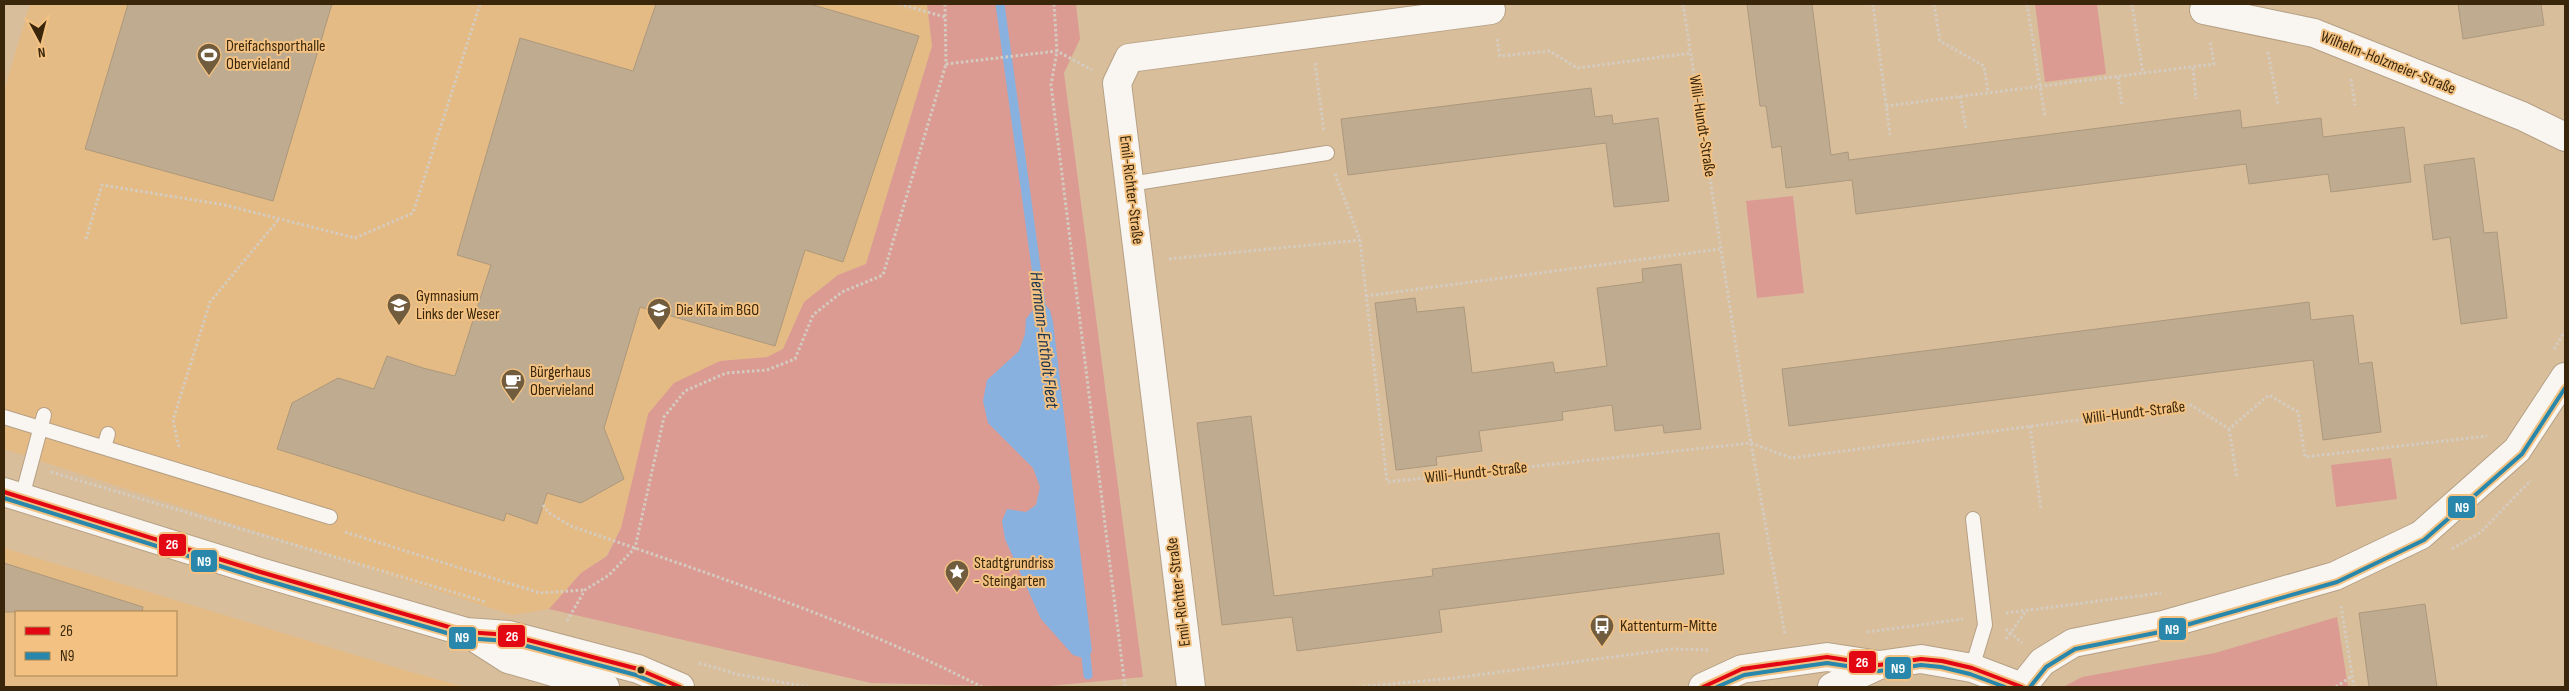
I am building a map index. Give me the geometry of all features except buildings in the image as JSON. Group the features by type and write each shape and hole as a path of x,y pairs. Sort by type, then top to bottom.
{"street":[{"path":"1117,84 1129,58 1491,10"},
{"name":"Wilhelm-Holzmeier-Straße","path":"2204,10 2314,33 2522,116 2565,137"},
{"name":"Emil-Richter-Straße","path":"1117,84 1191,687"},
{"path":"1704,687 1742,669 1827,657 1878,665 1922,659 1972,668 2022,687 2042,662 2073,643 2164,625 2335,576 2421,535 2518,450 2558,366"},
{"path":"13,494 257,571 466,632 509,636 638,669 680,687"},
{"path":"466,632 508,659 605,687"},
{"path":"1832,687 1878,665"}],"lane":[{"path":"1130,184 1327,153"},
{"path":"4,417 42,421 106,440 189,473 330,517"},
{"path":"13,494 30,465 42,421"},
{"path":"1972,668 1986,625 1973,519"}],"path":[{"path":"86,239 102,185 225,204 355,238 413,212 480,4"},
{"path":"899,4 946,17"},
{"path":"330,517 346,533 540,593 567,593 585,590 609,575 635,548 664,416 685,391 726,373 768,370 795,359 813,315 842,292 883,274 946,64 945,4"},
{"path":"1054,4 1057,51 1051,85 1124,687"},
{"name":"Willi-Hundt-Straße","path":"1683,4 1751,443 1790,663"},
{"path":"1873,4 1890,135"},
{"path":"1934,4 1940,41 1984,66 1988,93"},
{"path":"2027,4 2045,117"},
{"path":"2132,4 2144,74"},
{"path":"1491,10 1500,56 1550,51 1577,68 1691,53"},
{"path":"1886,106 2214,64 2204,10"},
{"path":"2262,22 2278,105"},
{"name":"Willi-Hundt-Straße","path":"1311,34 1327,153 1360,240 1387,482 1751,443 1791,458 2191,405 2229,429"},
{"path":"946,64 1057,51 1117,84"},
{"path":"2193,68 2196,99"},
{"path":"2118,77 2122,106"},
{"path":"1960,96 1966,129"},
{"path":"189,473 181,457 173,420 210,302 280,219"},
{"path":"1140,262 1360,240"},
{"path":"1366,296 1720,249"},
{"path":"2558,366 2565,330"},
{"path":"2237,478 2229,429 2269,395 2298,412 2305,457 2487,436"},
{"path":"2030,426 2041,509"},
{"path":"2482,443 2493,429"},
{"path":"30,465 488,603"},
{"path":"543,505 549,513 571,526 635,548 920,655 982,687"},
{"path":"555,648 585,590"},
{"path":"1866,632 2169,592"},
{"path":"2341,606 2354,687"},
{"path":"1358,687 1455,678 1672,649 1715,651"},
{"path":"698,663 736,674 808,687"},
{"path":"2336,687 2352,676"}],"shaded area":[{"name":"Gymnasium Links der Weser","path":"30,4 927,4 932,46 866,264 838,275 804,302 783,349 767,357 720,361 606,556 581,573 549,609 512,615 4,449 4,91"},
{"path":"927,4 1076,4 1080,39 1064,73 1143,677 1039,687 871,683 549,609 581,573 607,556 621,528 648,414 674,383 720,361 767,357 783,349 804,302 838,275 866,264 932,46"},
{"path":"2035,4 2097,4 2106,74 2045,82"},
{"path":"1793,196 1804,293 1757,298 1746,201"},
{"path":"2391,458 2397,499 2336,507 2331,465"},
{"path":"4,548 404,670 465,687 4,687"},
{"path":"2337,617 2348,687 2063,687 2082,677 2215,653"}],"water":[{"path":"1041,300 1050,310 1053,322 1092,651 1087,659 1073,655 1041,619 1005,539 1002,521 1007,509 1026,512 1036,505 1040,487 1033,468 988,423 983,401 987,380 1019,351 1025,334 1026,319"}],"waterway":[{"name":"Hermann-Entholt Fleet","path":"1000,4 1042,311"},
{"name":"Hermann-Entholt Fleet","path":"1085,648 1088,675"}],"transit line":[{"name":"N9","path":"2030,687 2046,667 2075,649 2165,631 2337,582 2424,540 2522,454 2565,388"},
{"name":"26","path":"4,492 257,571 466,632 509,635 638,669 680,687"},
{"name":"N9","path":"4,498 255,577 464,638 508,641 636,675 665,687"},
{"name":"26","path":"1703,687 1742,669 1827,657 1879,665 1921,659 1942,661 1972,668 2022,687"},
{"name":"N9","path":"1717,687 1744,675 1827,663 1879,671 1921,665 1941,667 1970,674 2005,687"}],"place":[{"name":"Dreifachsporthalle Obervieland","path":"209,76"},
{"name":"Gymnasium Links der Weser","path":"399,326"},
{"name":"Die KiTa im BGO","path":"659,331"},
{"name":"Bürgerhaus Obervieland","path":"513,402"},
{"name":"Stadtgrundriss - Steingarten","path":"957,593"},
{"name":"Kattenturm-Mitte","path":"1602,647"}]}
